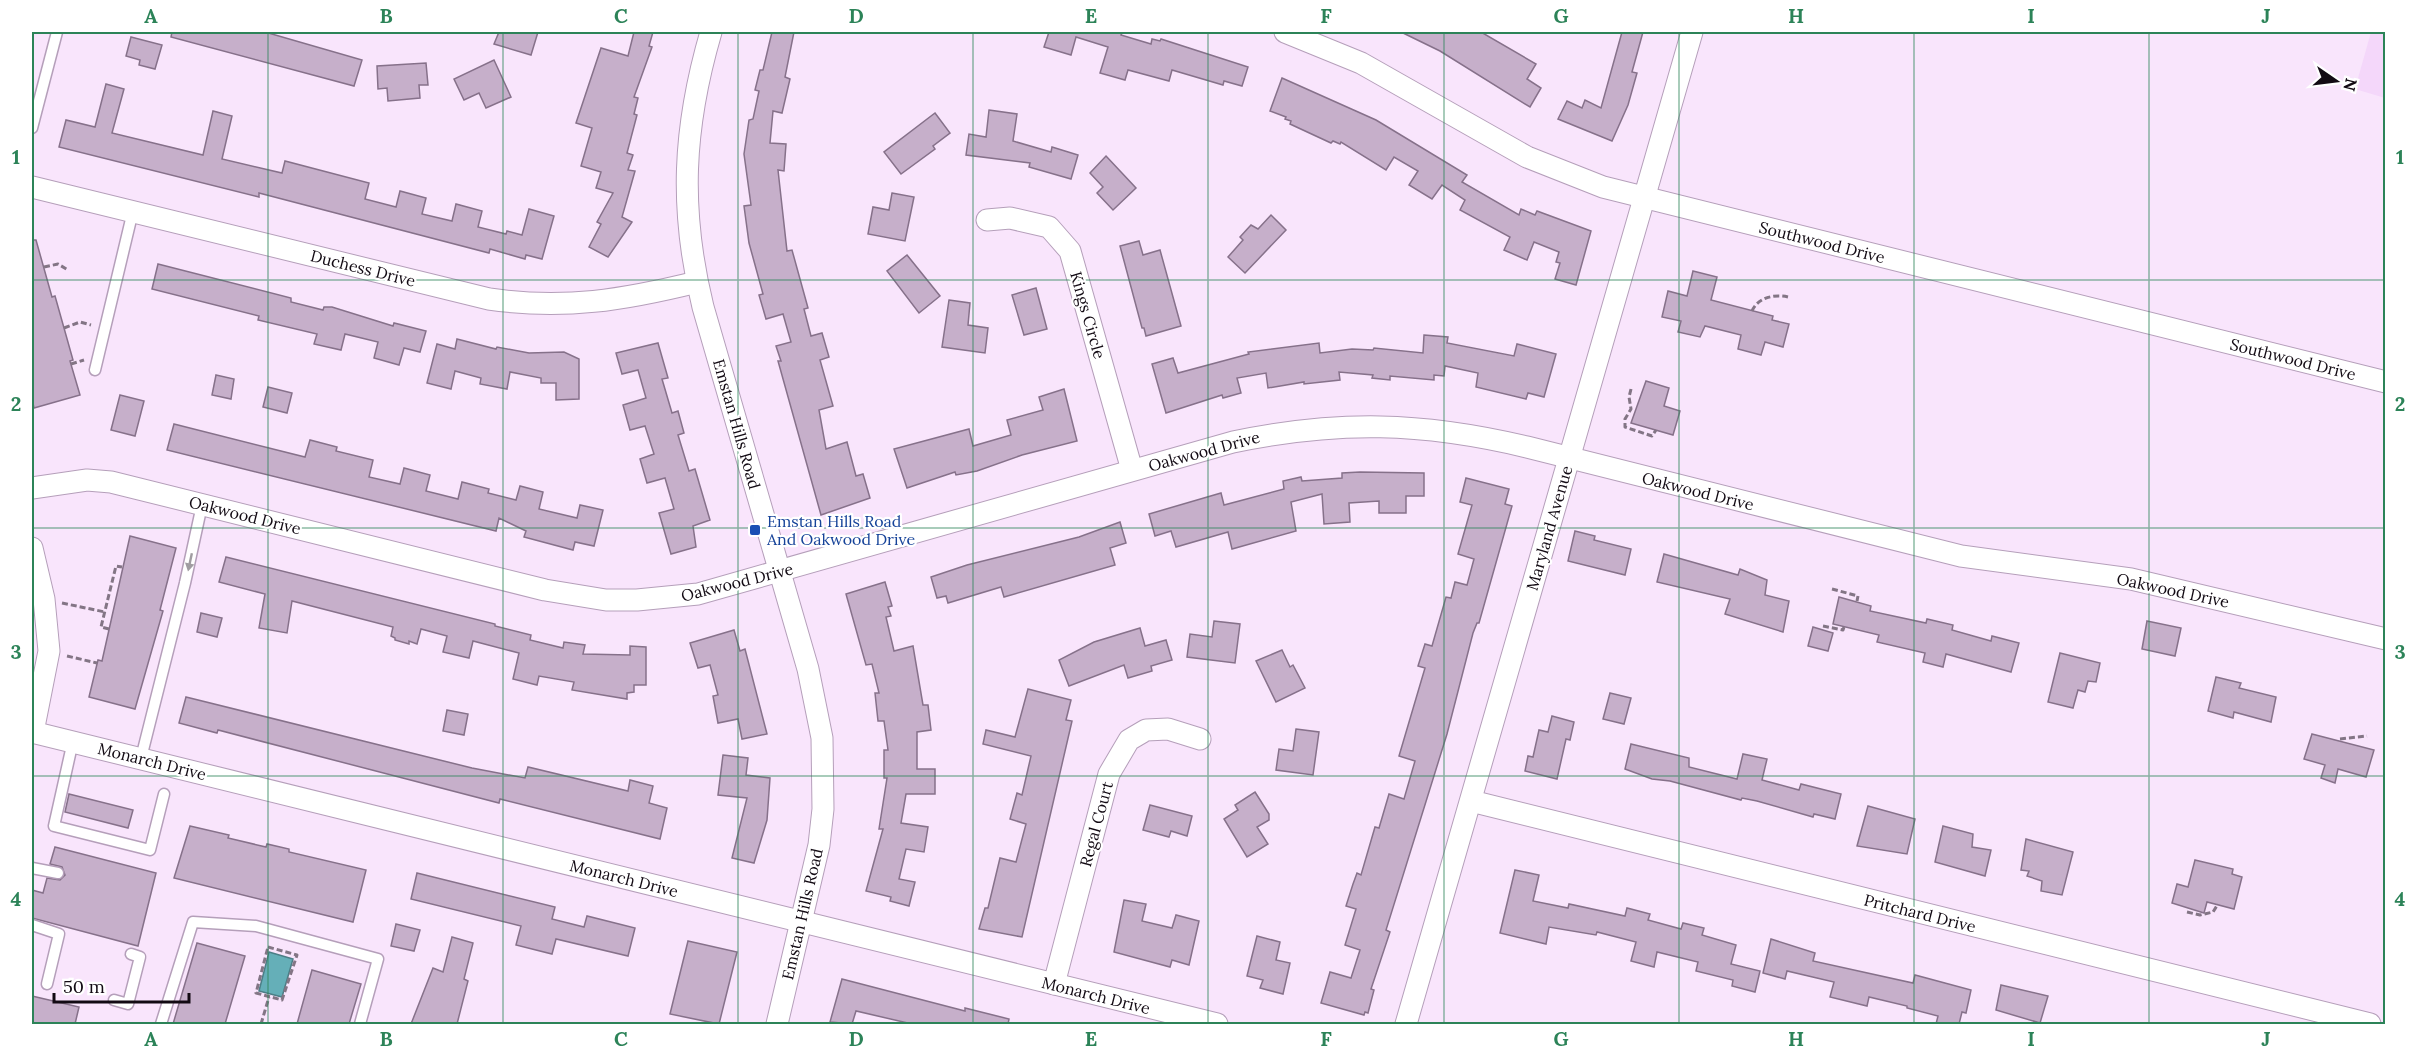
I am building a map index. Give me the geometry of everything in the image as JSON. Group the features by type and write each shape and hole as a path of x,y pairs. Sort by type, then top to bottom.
{"street":[{"name":"Emstan Hills Road","path":"711,32 694,95 686,172 686,210 697,282 808,669 822,738 821,821 801,922 777,1024"},
{"name":"Southwood Drive","path":"1285,32 1361,63 1527,158 1565,174 1644,199 2385,382"},
{"name":"Maryland Avenue","path":"1406,1024 1692,32"},
{"name":"Duchess Drive","path":"32,186 489,299 521,304 587,304 619,300 697,282"},
{"name":"Kings Circle","path":"987,220 1011,218 1049,227 1070,251 1132,470"},
{"name":"Oakwood Drive","path":"32,488 87,480 111,482 576,596 627,600 698,594 1233,442 1282,432 1381,425 1430,428 1479,436 1961,556 2131,579 2385,639"},
{"path":"32,548 44,599 49,651 32,732"},
{"name":"Regal Court","path":"1054,984 1109,774 1114,765 1129,740 1146,730 1168,729 1200,739"},
{"name":"Monarch Drive","path":"32,732 1216,1024"},
{"name":"Pritchard Drive","path":"1471,801 2370,1024"}],"lane":[{"path":"32,128 57,32"},
{"path":"96,370 133,211"},
{"path":"141,758 186,583 202,504"},
{"path":"73,741 54,826 150,850 164,794"},
{"path":"32,868 58,873"},
{"path":"161,1024 193,922 256,926 378,959 360,1024"},
{"path":"32,925 58,934 47,984"},
{"path":"114,1000 128,1004 140,957 131,954"}],"path":[{"path":"44,267 58,264 68,270"},
{"path":"1752,311 1761,301 1774,296 1788,297"},
{"path":"64,327 80,322"},
{"path":"1632,389 1629,397 1631,409 1625,419 1625,427 1652,436 1656,430"},
{"path":"110,629 101,627 116,566 122,567"},
{"path":"1832,590 1858,596 1857,601"},
{"path":"44,599 105,612"},
{"path":"1823,626 1843,630 1844,627"},
{"path":"49,651 97,663"},
{"path":"2340,739 2367,736"},
{"path":"2187,912 2213,912 2218,904"},
{"path":"268,946 297,955 282,1000 269,997 256,993 268,946"},
{"path":"261,1024 269,997"}],"shaded area":[{"path":"2371,32 2385,32 2385,98 2355,89"}],"water":[{"path":"269,952 293,959 282,997 259,991"}],"building":[{"path":"172,32 265,32 362,60 354,86 171,37"},
{"path":"499,32 538,32 531,55 494,44"},
{"path":"634,32 653,32 649,46 652,47 634,97 638,98 634,114 637,115 627,153 633,155 628,170 635,171 622,217 632,222 608,257 589,247 601,224 597,222 613,193 596,188 601,172 581,166 592,128 576,123 601,48 628,56"},
{"path":"772,32 794,32 785,77 790,79 782,113 773,111 770,143 786,144 784,171 778,170 787,251 792,250 808,308 804,309 811,336 822,333 829,357 820,360 833,406 819,410 826,449 847,442 856,476 863,474 870,498 821,515 778,361 781,361 776,346 791,342 783,314 766,319 759,295 763,294 749,243 744,206 751,205 744,154 749,120 753,119 759,91 755,90 760,70 763,70"},
{"path":"1049,32 1122,32 1121,35 1151,44 1152,39 1160,41 1161,39 1248,67 1242,86 1224,81 1223,85 1172,70 1169,81 1128,70 1125,80 1100,73 1108,47 1076,37 1071,55 1044,47"},
{"path":"1401,32 1481,32 1536,64 1527,79 1541,88 1530,107 1440,51"},
{"path":"1622,32 1643,32 1632,72 1637,73 1628,105 1612,141 1558,119 1567,101 1582,108 1585,100 1601,108"},
{"path":"131,37 162,45 155,69 139,65 140,60 126,56"},
{"path":"494,60 511,97 486,108 479,93 464,100 454,79"},
{"path":"426,63 428,85 419,85 420,98 388,101 387,88 378,89 377,66"},
{"path":"1282,78 1376,120 1467,175 1462,182 1519,215 1521,209 1535,215 1537,211 1591,231 1576,285 1555,279 1560,263 1556,262 1559,252 1534,242 1527,260 1504,250 1510,237 1460,210 1465,200 1442,185 1432,199 1409,185 1418,171 1394,157 1386,170 1341,142 1340,144 1333,141 1331,143 1290,124 1291,121 1285,119 1286,117 1270,111"},
{"path":"106,84 124,89 112,133 203,155 213,111 232,116 222,159 282,173 285,161 369,183 365,199 396,207 400,191 426,198 422,214 452,221 456,204 482,211 478,227 506,234 507,231 522,235 529,209 554,216 542,259 526,255 525,259 490,249 489,253 259,193 259,197 59,147 66,120 95,127"},
{"path":"989,110 1017,114 1013,141 1051,152 1052,147 1078,155 1071,179 1029,167 1030,163 966,155 969,134 986,137"},
{"path":"935,113 950,133 933,146 935,149 901,174 884,152"},
{"path":"1106,156 1136,188 1113,210 1097,193 1103,187 1090,173"},
{"path":"892,193 914,197 905,241 868,234 873,207 889,210"},
{"path":"1271,215 1286,230 1245,273 1228,257 1243,240 1240,237 1251,225 1258,229"},
{"path":"32,240 36,240 52,297 55,296 80,395 34,408 32,399"},
{"path":"1139,241 1143,255 1160,250 1181,326 1146,336 1120,246"},
{"path":"907,255 940,296 919,313 887,271"},
{"path":"158,264 291,298 291,302 323,310 324,307 332,307 393,326 394,323 426,331 420,352 404,348 399,365 374,358 378,342 345,334 341,350 314,344 317,334 258,320 259,316 152,289"},
{"path":"1693,271 1717,277 1711,300 1773,316 1772,320 1789,324 1783,347 1765,342 1761,355 1738,349 1741,335 1705,326 1700,337 1678,332 1681,321 1662,317 1668,291 1687,296"},
{"path":"1036,288 1047,329 1024,335 1012,295"},
{"path":"949,300 970,303 968,325 988,328 985,353 942,347"},
{"path":"1424,335 1448,337 1447,343 1514,356 1517,344 1556,354 1544,397 1528,393 1526,399 1476,387 1478,373 1445,366 1444,376 1434,375 1434,380 1390,376 1390,380 1372,378 1373,375 1339,372 1340,380 1304,384 1304,382 1268,388 1266,373 1237,378 1241,393 1223,398 1222,395 1166,413 1152,364 1173,358 1178,373 1249,354 1248,352 1319,343 1320,353 1352,349 1373,350 1374,348 1423,353"},
{"path":"457,339 496,349 497,347 529,353 564,352 579,359 579,399 556,400 556,383 541,383 541,378 510,372 507,389 480,384 481,378 455,371 451,389 427,383 437,344 455,349"},
{"path":"658,343 668,378 662,379 672,413 678,411 684,433 678,435 689,471 695,469 710,520 693,526 696,547 671,554 659,513 674,509 665,478 647,483 640,459 654,454 645,426 630,430 623,405 646,398 638,370 622,374 616,353"},
{"path":"216,375 234,379 231,399 212,395"},
{"path":"1646,381 1669,388 1664,406 1680,411 1673,435 1631,423"},
{"path":"268,387 292,393 287,413 263,407"},
{"path":"1064,389 1077,441 1022,455 977,471 956,475 955,472 907,488 894,449 969,429 973,446 1011,435 1007,420 1043,410 1039,397"},
{"path":"120,395 144,401 135,436 111,430"},
{"path":"174,424 305,457 310,440 337,447 336,451 373,460 369,477 400,484 404,468 430,475 426,491 458,499 462,482 489,489 488,493 516,500 520,486 543,492 539,509 577,518 580,505 603,510 594,546 575,542 573,550 524,537 526,531 499,518 496,531 167,450"},
{"path":"1342,473 1424,473 1424,496 1406,496 1406,513 1379,513 1379,501 1349,503 1350,522 1324,524 1322,494 1291,502 1296,531 1232,549 1228,532 1176,547 1171,531 1155,536 1149,514 1221,493 1224,505 1284,489 1283,481 1301,477 1302,481 1342,478"},
{"path":"1466,478 1509,489 1505,504 1512,506 1479,623 1473,633 1447,734 1386,930 1390,932 1371,989 1374,990 1368,1013 1365,1012 1364,1015 1321,1003 1330,972 1351,978 1360,950 1345,945 1356,909 1346,906 1357,873 1361,875 1375,827 1379,828 1389,794 1404,799 1415,761 1399,756 1425,668 1418,666 1425,644 1432,646 1446,597 1451,598 1455,582 1467,585 1474,559 1458,554 1472,505 1460,502"},
{"path":"1120,522 1126,543 1110,548 1115,565 1004,597 1001,587 948,603 946,596 937,598 931,577 967,565 1079,537"},
{"path":"1575,531 1595,536 1594,540 1631,549 1625,575 1568,561"},
{"path":"130,536 176,548 160,610 163,611 135,709 89,697 98,660 102,661"},
{"path":"1664,554 1738,575 1740,569 1767,580 1765,595 1789,601 1783,632 1725,614 1730,599 1657,582"},
{"path":"226,557 495,624 495,626 531,635 530,640 563,648 564,642 585,645 583,654 630,655 630,646 646,647 646,685 634,685 634,692 627,693 627,699 572,690 574,682 539,676 537,685 513,679 519,653 473,641 469,658 443,652 447,636 421,629 417,644 409,641 409,644 395,640 391,636 393,627 292,601 287,633 259,628 265,594 219,582"},
{"path":"885,582 892,606 888,607 891,616 886,617 894,651 913,646 923,705 928,705 931,730 917,732 917,769 935,769 935,794 906,794 901,823 928,827 924,852 906,849 899,879 915,882 909,906 890,901 891,897 866,891 883,829 879,829 887,778 884,778 884,750 888,750 884,721 878,721 875,693 879,693 872,664 866,665 846,594"},
{"path":"1839,597 1871,606 1870,611 1926,623 1927,619 1953,625 1952,630 1991,641 1992,636 2019,643 2011,672 1946,654 1943,667 1923,662 1925,653 1877,642 1879,635 1833,624"},
{"path":"201,613 222,618 217,637 197,632"},
{"path":"1214,621 1240,624 1235,663 1187,657 1190,634 1212,637"},
{"path":"2147,621 2181,628 2175,656 2142,649"},
{"path":"1813,627 1833,633 1828,651 1808,646"},
{"path":"1140,628 1145,646 1166,640 1172,660 1151,666 1152,671 1128,678 1124,665 1069,686 1059,660 1094,642"},
{"path":"734,630 740,651 745,649 767,734 742,739 738,719 718,723 713,696 718,695 710,665 698,668 690,643"},
{"path":"1282,650 1290,667 1293,665 1305,688 1276,702 1256,661"},
{"path":"2060,653 2100,663 2096,682 2088,681 2085,692 2078,690 2073,708 2048,702"},
{"path":"2216,677 2241,683 2239,688 2276,697 2271,722 2234,712 2233,718 2208,711"},
{"path":"1028,689 1071,700 1066,720 1072,721 1022,937 979,929 985,908 988,908 1000,858 1016,862 1026,824 1010,819 1017,793 1022,795 1031,756 983,744 986,730 1015,737"},
{"path":"1610,693 1631,698 1624,724 1603,719"},
{"path":"186,697 472,768 525,778 528,767 628,791 630,780 653,786 649,803 667,808 660,839 500,799 499,803 218,730 217,733 179,723"},
{"path":"447,710 468,714 464,735 443,731"},
{"path":"1552,716 1574,722 1570,740 1566,739 1557,779 1525,771 1528,756 1533,757 1539,730 1548,732"},
{"path":"1296,729 1319,732 1313,775 1276,770 1279,749 1293,751"},
{"path":"2312,734 2374,750 2366,777 2338,769 2335,783 2321,778 2325,765 2304,759"},
{"path":"1631,744 1689,758 1689,767 1737,779 1743,754 1767,759 1762,780 1799,790 1801,784 1841,794 1835,819 1814,814 1813,817 1757,801 1742,798 1741,800 1670,781 1652,779 1625,769"},
{"path":"723,755 748,758 746,775 770,778 767,820 754,863 732,858 747,798 718,795"},
{"path":"1255,792 1269,814 1269,820 1257,827 1268,844 1247,857 1224,819 1238,810 1235,805"},
{"path":"69,794 133,810 128,828 65,812"},
{"path":"1150,805 1192,816 1187,836 1171,831 1169,837 1143,830"},
{"path":"1868,806 1915,819 1907,854 1857,846"},
{"path":"190,826 229,835 228,838 266,847 267,844 289,849 289,852 366,870 353,922 174,878"},
{"path":"1943,826 1973,834 1972,847 1991,850 1985,876 1935,862"},
{"path":"2026,839 2073,852 2062,895 2041,891 2042,881 2027,876 2029,871 2021,870"},
{"path":"55,847 156,873 138,946 32,918 32,890 43,893 47,878 60,880 65,875 62,867 50,864"},
{"path":"2195,860 2233,869 2232,874 2242,877 2234,909 2207,902 2204,913 2172,903 2177,884 2188,887"},
{"path":"1515,870 1539,875 1533,901 1568,908 1569,904 1625,916 1627,908 1650,914 1648,920 1681,929 1683,923 1704,928 1702,935 1736,945 1731,964 1760,971 1755,992 1732,986 1733,980 1696,971 1698,962 1657,952 1654,967 1631,961 1636,942 1597,932 1596,935 1549,927 1546,944 1500,933"},
{"path":"417,873 555,907 552,919 584,927 587,916 635,928 628,956 556,939 552,954 516,945 521,926 411,899"},
{"path":"1124,900 1146,904 1142,921 1172,928 1176,915 1199,921 1189,965 1172,960 1170,967 1114,952"},
{"path":"396,924 420,930 414,951 391,946"},
{"path":"1257,936 1280,942 1276,960 1290,963 1283,994 1260,988 1263,980 1247,976"},
{"path":"452,937 473,943 464,979 468,981 457,1024 411,1024 433,968 443,972"},
{"path":"1771,939 1815,953 1813,961 1913,983 1915,975 1971,990 1966,1013 1962,1012 1959,1024 1936,1024 1938,1016 1907,1008 1907,1006 1869,997 1867,1006 1830,997 1834,982 1787,971 1785,979 1763,973"},
{"path":"688,941 737,952 719,1024 670,1014"},
{"path":"197,943 245,956 225,1024 173,1024"},
{"path":"312,970 361,984 349,1024 297,1024"},
{"path":"842,979 965,1011 965,1008 1009,1019 1008,1024 912,1024 856,1011 852,1024 830,1022"},
{"path":"2001,985 2048,996 2040,1023 1996,1010"},
{"path":"32,996 79,1007 75,1024 32,1024"}],"place":[{"name":"Emstan Hills Road And Oakwood Drive","path":"755,530"}]}
